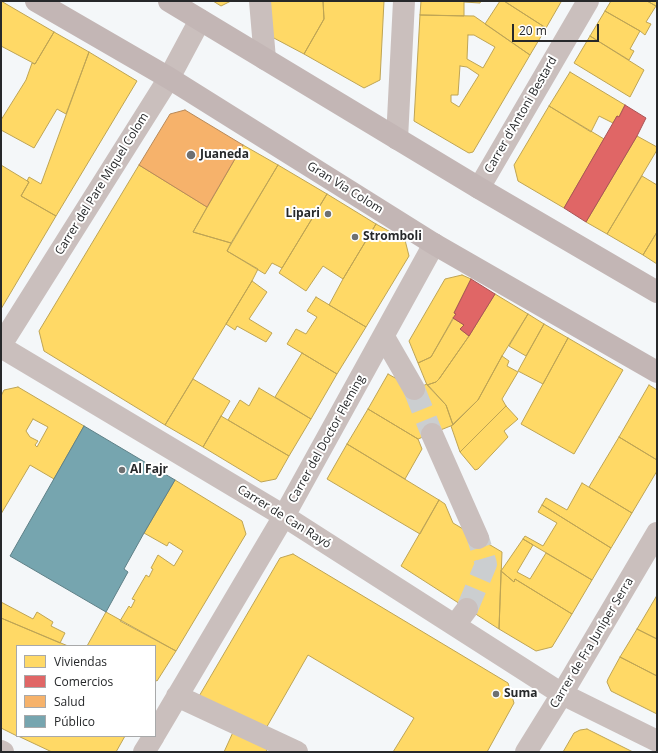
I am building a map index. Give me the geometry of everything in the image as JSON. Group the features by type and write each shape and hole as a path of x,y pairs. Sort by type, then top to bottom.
{"main road":[{"name":"Gran Via Colom","path":"36,1 169,78 434,244 657,372"},
{"path":"169,1 479,188 657,292"}],"street":[{"path":"260,1 265,59"},
{"path":"397,139 404,1"},
{"name":"Carrer d'Antoni Bestard","path":"479,188 588,1"},
{"name":"Carrer del Pare Miquel Colom","path":"1,346 169,78 200,20"},
{"name":"Carrer del Doctor Fleming","path":"156,732 284,516 434,244"},
{"path":"384,337 414,389"},
{"name":"Carrer de Can Rayó","path":"1,346 284,516 461,617 562,694 657,741"},
{"path":"432,434 478,538"},
{"name":"Carrer de Fra Juníper Serra","path":"526,752 657,533"},
{"path":"177,696 297,752"},
{"name":"Carrer del Doctor Fleming","path":"144,752 153,737"}],"building: Viviendas":[{"path":"1,1 54,32 35,64 1,46"},
{"path":"213,1 231,1 221,6"},
{"path":"269,1 323,1 324,19 304,54 272,37"},
{"path":"323,1 384,1 380,80 364,88 304,54 324,19"},
{"path":"421,1 481,1 480,3 464,2 464,16 420,15"},
{"path":"500,1 504,1 546,28 530,55 485,24"},
{"path":"504,1 560,1 561,2 546,28"},
{"path":"611,1 647,1 656,6 646,22 651,24 645,35 605,11"},
{"path":"647,1 657,1 657,7 656,6"},
{"path":"605,11 640,31 630,49 634,51 629,60 590,36"},
{"path":"420,15 474,16 530,55 473,152 467,152 414,121","holes":["468,35 474,35 495,47 483,68 467,59","460,66 467,67 479,75 459,107 451,102 451,95 458,95"]},
{"path":"54,32 89,52 66,114 57,109 34,148 1,130 1,120 26,80 32,63 35,64"},
{"path":"590,36 644,70 630,97 574,63"},
{"path":"89,52 137,81 56,216 21,196 29,182 27,181 29,177 41,184"},
{"path":"570,72 625,105 619,117 617,116 613,123 599,116 591,132 549,106"},
{"path":"549,106 604,139 564,208 518,181 514,165"},
{"path":"637,136 657,147 657,150 607,234 586,222"},
{"path":"243,145 278,165 231,243 193,232"},
{"path":"1,165 29,182 21,196 56,216 1,309"},
{"path":"139,165 207,207 193,232 231,243 227,251 258,269 165,425 44,351 39,331"},
{"path":"278,165 327,194 282,268 272,263 265,274 227,251"},
{"path":"642,176 657,185 657,232 643,255 607,234"},
{"path":"327,194 376,224 343,279 323,266 306,291 279,273"},
{"path":"376,224 405,240 409,256 366,327 329,305"},
{"path":"657,232 657,264 643,255"},
{"path":"462,275 471,279 454,313 456,314 431,357 418,363 409,341 445,279"},
{"path":"252,281 267,292 249,319 272,333 266,342 237,326 235,330 226,324"},
{"path":"495,294 528,314 502,356 478,400 453,425 446,405 427,385 436,382 439,379 469,336"},
{"path":"316,297 366,327 337,374 287,344 296,329 306,334 317,317 307,311"},
{"path":"528,314 544,324 526,356 509,346"},
{"path":"453,318 464,325 460,329 469,336 439,379 436,382 427,385 418,363 431,357"},
{"path":"544,324 568,338 543,384 518,371"},
{"path":"568,338 623,370 574,454 521,424"},
{"path":"302,353 337,374 311,419 275,397"},
{"path":"502,356 509,361 507,366 518,372 502,399 506,406 460,452 451,426 478,400"},
{"path":"388,374 406,384 413,390 427,384 446,405 453,425 418,439 368,409"},
{"path":"193,379 230,401 203,447 165,425"},
{"path":"649,385 657,390 657,460 619,437"},
{"path":"18,387 84,426 54,479 30,465 1,514 1,396 4,390","holes":["33,419 48,427 37,447 35,445 38,441 30,437 26,431"]},
{"path":"259,388 311,419 289,456 228,420 240,400 249,406"},
{"path":"506,406 518,419 504,431 508,437 478,469 475,470 460,452"},
{"path":"368,409 418,439 422,449 405,479 347,444"},
{"path":"221,416 289,456 276,479 261,482 203,447"},
{"path":"619,437 657,460 657,471 632,513 589,487"},
{"path":"347,444 439,500 420,534 327,479"},
{"path":"175,480 242,521 246,534 176,651 120,621 129,606 131,608 135,600 132,599 146,575 149,577 153,569 151,568 158,555 174,566 183,551 169,542 167,546 144,533"},
{"path":"582,483 632,513 611,548 542,505 546,498 567,510"},
{"path":"439,500 445,504 453,523 502,552 499,629 401,566"},
{"path":"542,505 611,548 592,580 523,539 525,536 543,546 557,523 538,512"},
{"path":"523,539 533,545 517,572 530,579 546,553 592,580 572,614 515,579 514,582 501,571"},
{"path":"293,554 508,683 514,703 487,752 393,752 414,718 308,655 265,730 198,698 280,558"},
{"path":"501,571 514,582 515,579 572,614 552,647 536,651 499,629"},
{"path":"657,597 657,639 637,629"},
{"path":"1,602 33,619 37,612 53,622 51,626 65,633 60,643 1,618"},
{"path":"106,612 176,651 157,681 156,645 88,645"},
{"path":"1,618 66,645 16,645 16,736 1,728"},
{"path":"637,629 657,639 657,676 620,657"},
{"path":"620,657 657,676 657,714 611,691 607,682"},
{"path":"587,729 633,752 563,752 574,733"},
{"path":"234,730 269,745 266,752 224,752"},
{"path":"20,737 124,737 116,752 52,752"}],"building: Comercios":[{"path":"625,105 646,118 586,222 564,208 617,116 619,117"},
{"path":"471,279 495,294 469,336 460,329 464,325 453,318"}],"building: Salud":[{"name":"Juaneda","path":"185,110 243,145 207,207 139,165 170,114"}],"building: Público":[{"path":"84,426 175,480 124,569 128,572 106,612 10,556"}],"tunnel":[{"path":"414,389 432,434"},
{"path":"467,609 486,564 478,538"}],"place":[{"name":"Juaneda","path":"191,155"},
{"name":"Lipari","path":"328,214"},
{"name":"Stromboli","path":"355,237"},
{"name":"Al Fajr","path":"122,470"},
{"name":"Suma","path":"496,694"}]}
